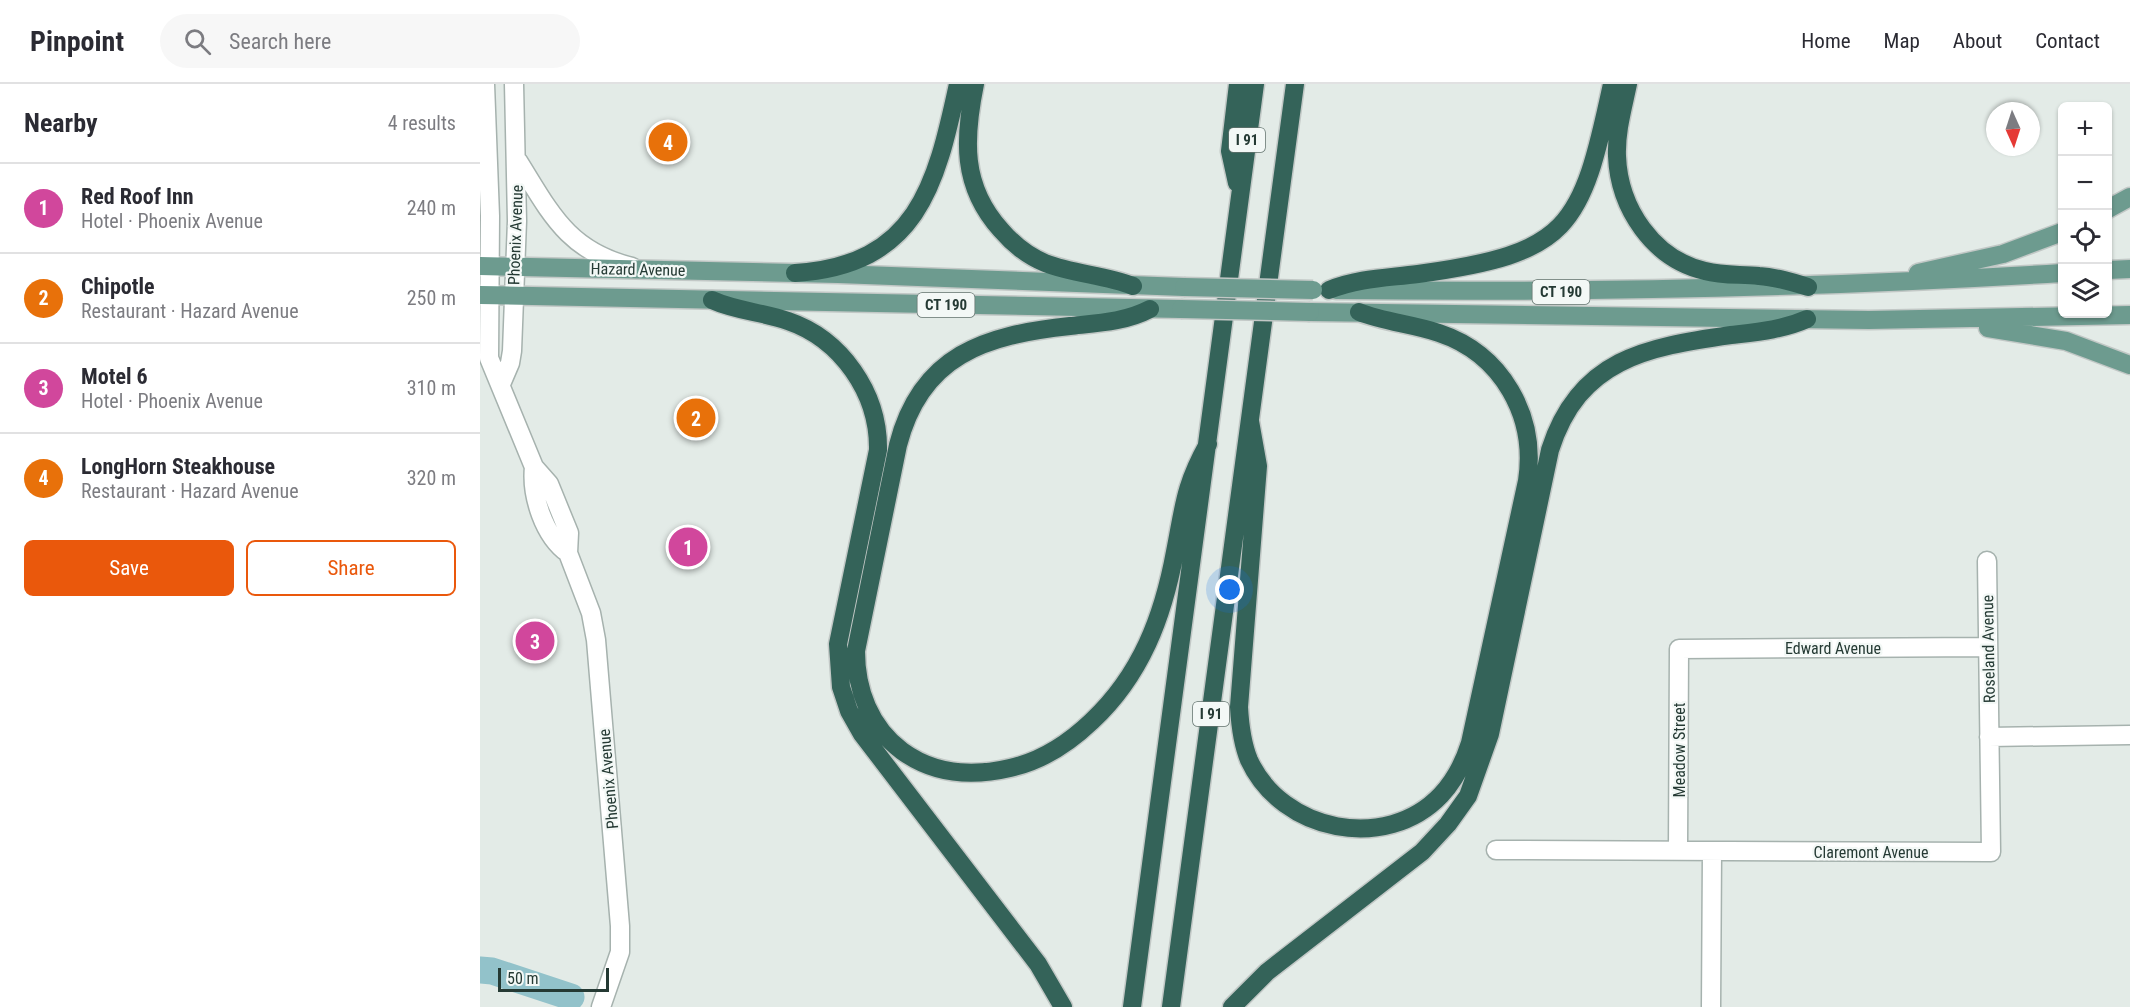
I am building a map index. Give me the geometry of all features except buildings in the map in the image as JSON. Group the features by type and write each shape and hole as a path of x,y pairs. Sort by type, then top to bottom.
{"highway":[{"path":"795,273 824,270 854,260 881,246 908,223 924,201 935,177 958,84"},
{"path":"975,84 967,131 968,166 980,200 997,226 1018,247 1042,262 1133,286"},
{"path":"1238,84 1230,151 1240,196"},
{"name":"I 91","path":"1132,1007 1255,84"},
{"path":"1321,290 1364,279 1411,275 1488,263 1522,252 1551,234 1569,216 1587,184 1612,84"},
{"path":"1628,84 1617,141 1618,171 1631,210 1652,240 1675,259 1698,270 1729,275 1770,277 1808,287"},
{"name":"I 91","path":"1171,1007 1297,88"},
{"path":"712,300 736,309 786,320 810,331 842,356 864,390 875,420 878,450 838,644 838,672 845,701 866,740 1038,964 1063,1007"},
{"path":"1149,309 1123,320 1034,330 977,345 944,365 916,398 906,417 898,446 858,636 856,665 861,691 872,718 885,736 908,755 925,765 948,772 979,774 1013,768 1039,759 1086,726 1122,688 1151,638 1172,570 1187,485 1208,444"},
{"path":"1250,421 1258,466 1239,689 1240,722 1245,750 1257,774 1271,792 1286,806 1310,819 1328,825 1358,829 1382,826 1407,819 1431,804 1448,788 1459,770 1470,743 1527,481 1528,445 1523,418 1513,394 1498,372 1481,355 1440,333 1359,312"},
{"path":"1232,1007 1267,972 1422,852 1448,824 1467,796 1490,734 1550,450 1562,419 1577,394 1603,371 1641,353 1690,342 1780,329 1808,320"}],"main road":[{"path":"2112,207 2130,197"},
{"path":"1894,282 1928,270 2003,254 2058,233"},
{"name":"Hazard Avenue","path":"485,266 795,273"},
{"path":"2112,270 2130,269"},
{"name":"CT 190","path":"795,273 1133,286 1587,292 1808,287 2058,273"},
{"name":"Hazard Avenue","path":"485,295 712,300"},
{"name":"CT 190","path":"712,300 1808,320 1951,320 2130,315"},
{"path":"1951,320 2066,341 2130,365"}],"street":[{"name":"Phoenix Avenue","path":"485,84 485,295 489,358 534,467 549,484 566,524 570,537 568,553 591,613 596,640 620,926 620,952 600,1007"},
{"name":"Phoenix Avenue","path":"501,384 512,359 517,159 514,84"},
{"path":"517,159 546,209 563,230 600,255 639,269"},
{"name":"Roseland Avenue","path":"1987,561 1989,737"},
{"name":"Edward Avenue","path":"1679,649 1987,646"},
{"name":"Meadow Street","path":"1678,850 1679,649"},
{"path":"1989,737 2130,735"},
{"name":"Claremont Avenue","path":"1496,850 1990,852 1989,737"},
{"path":"1711,1007 1712,852"}],"waterway":[{"path":"480,970 492,971 571,997"}],"place":[{"name":"LongHorn Steakhouse","path":"668,142"},
{"name":"Chipotle","path":"696,418"},
{"name":"Red Roof Inn","path":"688,547"},
{"name":"Motel 6","path":"535,641"}]}
